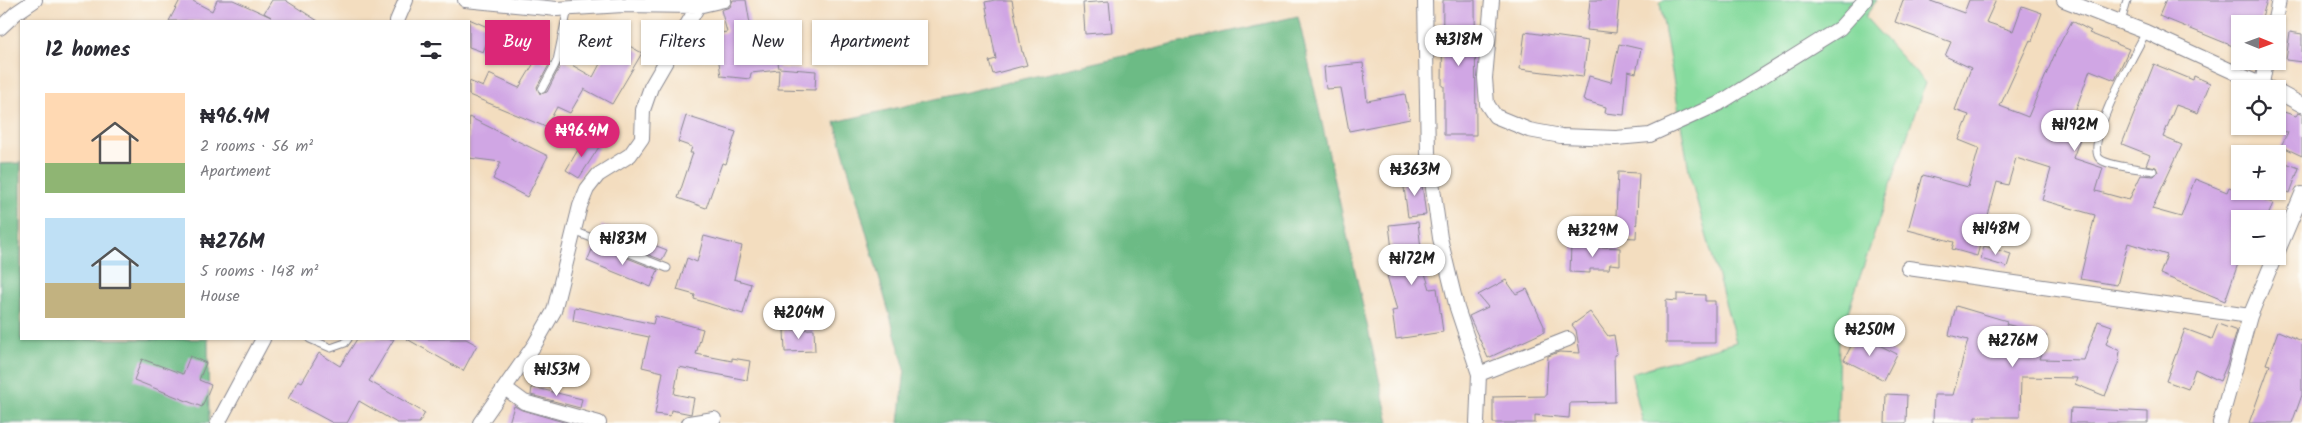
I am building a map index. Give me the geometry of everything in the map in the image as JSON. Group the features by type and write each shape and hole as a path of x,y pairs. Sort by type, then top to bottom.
{"street":[{"path":"0,28 16,13 35,0"},
{"path":"397,20 406,0"},
{"path":"465,0 568,8 698,6 724,0"},
{"path":"1424,0 1428,153 1440,238 1457,308 1480,374 1477,423"},
{"path":"1492,0 1485,78 1487,104 1495,116 1529,130 1561,136 1616,138 1650,135 1718,104 1840,28 1865,0"},
{"path":"2064,0 2146,32 2253,80"},
{"path":"2276,15 2279,0"},
{"path":"480,423 535,344 554,311 574,231 587,189 598,175 630,155 642,138 643,110 651,87 665,66 698,6"},
{"path":"2286,96 2302,105"},
{"path":"2286,232 2302,194"},
{"path":"2220,423 2250,316 2271,265"},
{"path":"1908,268 2250,316"},
{"path":"1480,374 1568,338"},
{"path":"218,423 261,340"},
{"path":"504,388 524,402 599,423"},
{"path":"689,423 714,418"}],"lane":[{"path":"2121,22 2127,0"},
{"path":"542,90 557,61 568,8"},
{"path":"2146,32 2114,96 2097,136 2095,148 2097,155 2104,161 2153,171"},
{"path":"574,231 667,268"},
{"path":"312,340 331,348 345,343 347,340"}],"green space":[{"path":"1663,0 1877,0 1865,17 1925,83 1839,339 1837,423 1643,423 1631,373 1736,342 1690,176 1660,3"},
{"path":"1298,16 1389,423 899,423 905,369 835,122"},
{"path":"20,163 20,340 208,340 209,423 0,423 0,164"}],"building":[{"path":"180,0 191,0 212,11 217,0 233,0 271,17 264,13 272,0 285,0 316,20 170,20"},
{"path":"733,0 746,0 749,20 734,20 734,65 778,65 779,68 816,71 815,90 778,89 779,70 751,73 750,79 721,76 719,65 724,65 724,32 727,32 721,10 730,7"},
{"path":"1012,0 1022,52 1027,65 993,74 989,61 996,59 985,2"},
{"path":"1443,0 1475,0 1476,135 1444,135 1444,86 1442,86"},
{"path":"1590,0 1619,0 1616,33 1587,30"},
{"path":"1903,0 1928,0 1964,13 1969,0 1996,0 1986,22 2013,31 2022,6 2042,13 2032,41 2030,40 2000,106 2028,117 2057,49 2072,21 2091,31 2089,33 2129,49 2115,80 2090,70 2068,131 2081,136 2073,158 2103,168 2096,191 2129,200 2141,175 2154,176 2158,172 2156,167 2146,165 2150,155 2122,144 2154,64 2193,80 2194,76 2210,83 2198,113 2176,105 2163,137 2182,145 2152,209 2181,217 2195,179 2227,192 2229,187 2231,188 2231,200 2265,200 2273,203 2270,210 2231,210 2231,265 2238,265 2225,301 2160,274 2167,255 2128,243 2117,285 2080,279 2095,215 2042,200 2051,169 2016,158 2008,185 1997,182 1977,256 1952,249 1954,242 1908,230 1923,175 1968,187 1979,148 1959,140 1969,115 1955,110 1971,68 1945,56 1951,42 1895,22"},
{"path":"2166,0 2267,0 2263,15 2231,15 2231,45 2159,16"},
{"path":"1109,1 1112,32 1085,34 1083,3"},
{"path":"470,20 485,26 485,47 483,52 470,47"},
{"path":"1525,32 1588,41 1583,77 1520,69"},
{"path":"2290,32 2302,34 2302,62 2286,60"},
{"path":"1619,44 1641,49 1636,73 1628,71 1624,115 1605,113 1606,107 1583,100 1589,76 1611,82"},
{"path":"631,47 641,52 612,104 584,89 570,113 557,107 546,127 470,95 470,81 483,87 489,74 519,88 533,65 549,65 537,87 540,94 547,92 560,65 572,65 593,77 599,65 631,65"},
{"path":"1363,63 1367,101 1405,94 1410,119 1349,131 1341,88 1326,89 1324,67"},
{"path":"2286,113 2296,116 2298,113 2302,114 2302,156 2286,148 2286,145 2282,145 2288,132 2286,132"},
{"path":"686,116 736,132 726,164 722,163 706,208 678,198 693,153 690,153 692,147 678,142"},
{"path":"470,117 548,156 527,197 493,179 501,162 470,158"},
{"path":"585,138 599,147 579,178 566,170"},
{"path":"2286,163 2299,168 2290,193 2286,191"},
{"path":"1618,172 1639,173 1636,238 1615,237"},
{"path":"1421,177 1426,215 1408,217 1403,180"},
{"path":"1418,222 1423,267 1430,289 1437,288 1443,332 1396,339 1392,311 1397,310 1387,276 1395,274 1389,225"},
{"path":"602,225 667,250 662,260 598,235"},
{"path":"704,236 742,246 734,279 751,284 743,314 694,299 695,295 677,290 687,258 697,262"},
{"path":"594,245 658,270 651,287 587,261"},
{"path":"1571,245 1620,248 1620,265 1610,264 1609,269 1590,269 1590,273 1570,272"},
{"path":"1984,246 2011,254 2007,267 1981,259"},
{"path":"1506,280 1516,294 1527,289 1544,326 1544,332 1488,358 1469,316 1488,307 1478,295"},
{"path":"1677,294 1705,295 1705,301 1715,301 1715,343 1666,343 1666,300 1677,301"},
{"path":"1956,306 2007,321 2006,324 2047,336 2039,359 2084,360 2098,321 2112,326 2106,344 2120,351 2118,364 2105,396 2075,384 2077,378 2021,377 2020,417 1975,417 1975,423 1933,423 1934,395 1953,395 1968,340 1949,335"},
{"path":"575,307 653,324 655,316 703,329 696,354 732,361 732,358 750,361 747,380 679,367 674,394 694,398 691,414 671,410 670,416 655,414 663,372 642,367 649,337 573,321"},
{"path":"1590,312 1608,336 1614,335 1617,354 1614,355 1615,402 1570,403 1569,418 1535,415 1535,423 1493,423 1493,397 1546,396 1548,356 1559,352 1580,353 1576,330 1572,325"},
{"path":"2218,324 2237,331 2220,381 2195,369 2188,389 2166,381 2185,329 2212,339"},
{"path":"814,329 815,351 785,352 784,330"},
{"path":"2278,331 2302,341 2302,395 2292,423 2249,423 2270,365 2266,364"},
{"path":"1857,334 1897,354 1884,380 1844,360"},
{"path":"356,340 393,340 369,381 425,413 419,423 397,423 359,401 347,423 333,423 288,399 298,380 302,382 319,353 340,366"},
{"path":"409,340 468,340 477,345 463,371"},
{"path":"190,356 206,363 199,380 211,385 202,407 134,380 142,359 183,374"},
{"path":"532,387 582,399 580,408 531,395"},
{"path":"1886,394 1907,395 1906,423 1885,423"},
{"path":"514,406 522,410 567,423 509,423"},
{"path":"2071,408 2148,412 2148,423 2070,423"}]}
